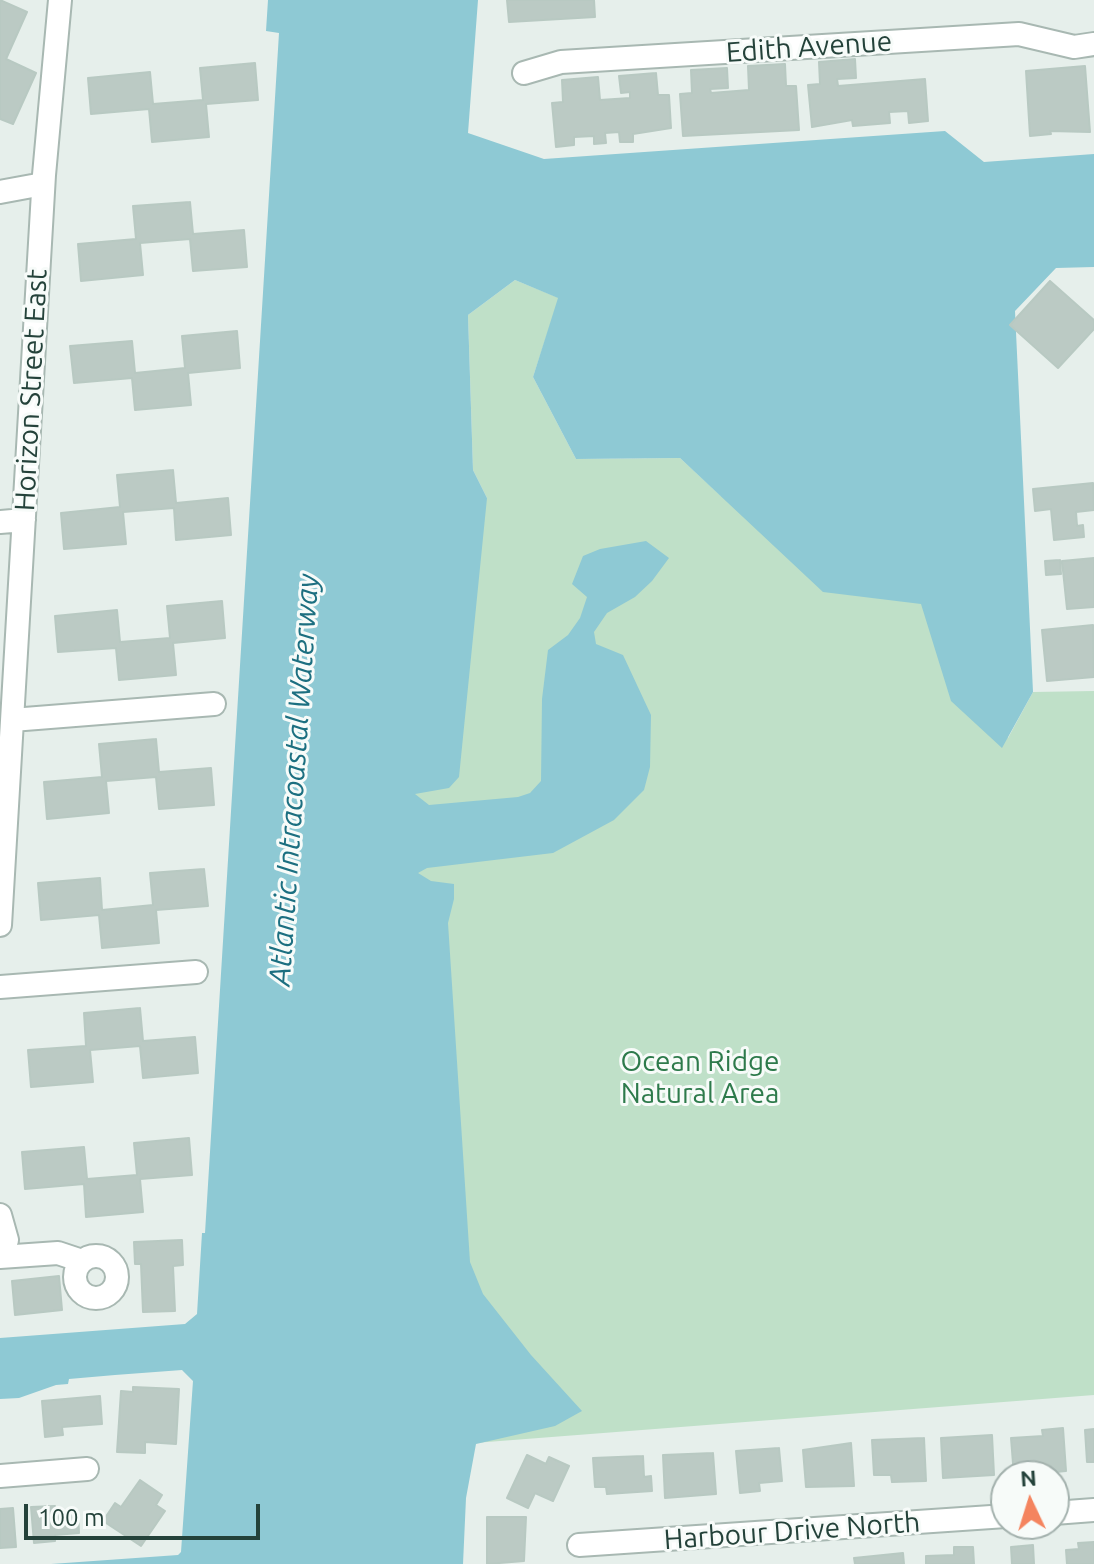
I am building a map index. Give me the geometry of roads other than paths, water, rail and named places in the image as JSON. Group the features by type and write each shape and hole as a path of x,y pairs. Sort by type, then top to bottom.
{"street":[{"name":"Horizon Street East","path":"0,925 12,720 9,630 24,520 43,184 60,0"},
{"name":"Edith Avenue","path":"524,73 561,62 1019,34 1074,47 1094,44"},
{"path":"0,192 43,184"},
{"path":"0,522 24,520"},
{"path":"12,720 214,704"},
{"path":"0,987 196,972"},
{"path":"0,1215 4,1249 58,1253 82,1261"},
{"path":"0,1476 87,1469"},
{"path":"1070,1512 1094,1510"},
{"name":"Harbour Drive North","path":"579,1545 990,1517"}],"water":[{"name":"Atlantic Intracoastal Waterway","path":"268,0 478,0 468,133 544,159 945,131 984,162 1094,154 1094,267 1056,268 1015,311 1033,692 1002,748 951,701 921,604 823,592 680,458 576,459 533,377 558,298 515,280 468,315 473,470 487,498 459,777 449,788 415,794 429,805 518,797 530,793 541,781 542,699 548,650 568,635 580,618 587,597 572,584 583,556 600,549 646,541 669,558 652,581 635,597 607,613 594,632 596,644 623,655 651,715 650,767 644,790 614,820 553,853 427,868 418,873 431,881 454,884 448,923 470,1262 483,1294 531,1355 582,1411 555,1426 476,1444 466,1498 463,1564 51,1564 178,1555 181,1552 193,1381 182,1370 69,1379 68,1384 19,1398 0,1399 0,1338 185,1324 197,1314 202,1233 205,1233 279,33 266,31"}],"park label":[{"name":"Ocean Ridge Natural Area","path":"700,1078"}]}
